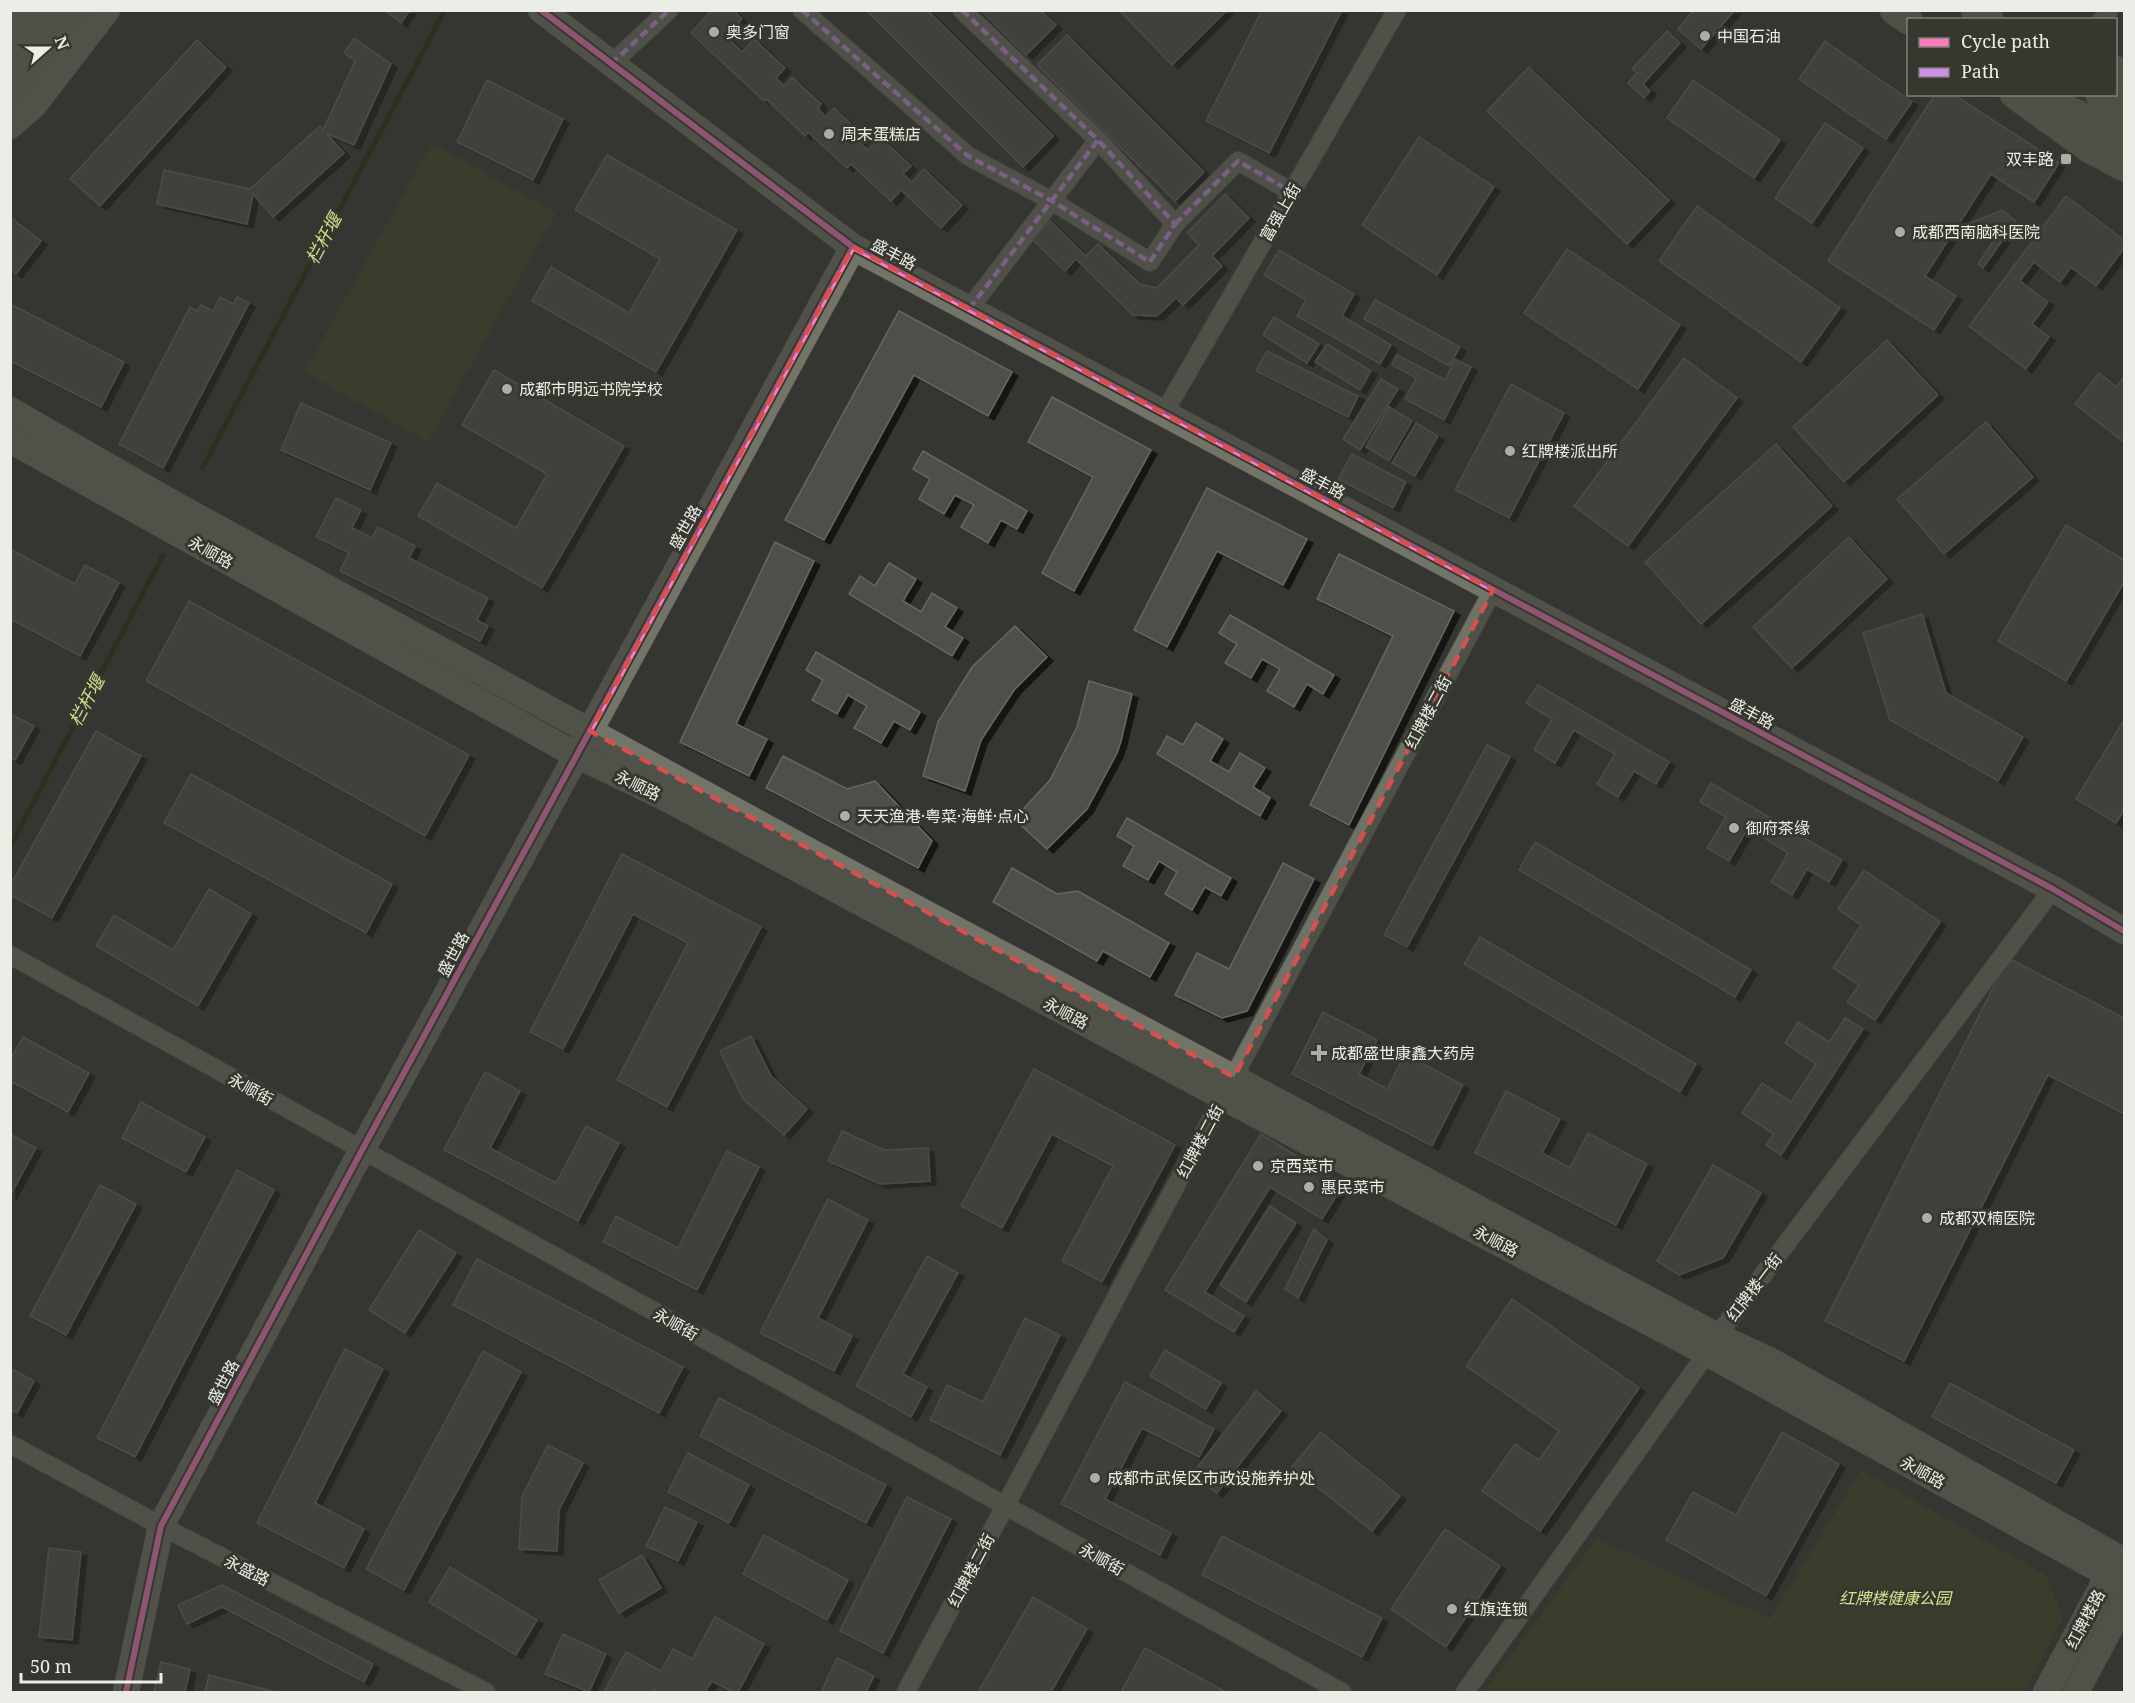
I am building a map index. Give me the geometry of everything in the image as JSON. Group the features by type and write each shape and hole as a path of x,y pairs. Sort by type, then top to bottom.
{"highway":[{"path":"2035,96 2124,140"},
{"path":"2105,96 2124,109"}],"main road":[{"path":"10,16 15,10"},
{"path":"10,54 45,10"},
{"path":"12,92 75,10"},
{"path":"10,126 34,105 107,10"},
{"name":"盛丰路","path":"541,10 853,247 2053,889 2124,931"},
{"path":"1894,10 1907,19"},
{"path":"2017,96 2090,148 2124,167"},
{"name":"盛世路","path":"126,1692 161,1526 362,1150 853,247"},
{"path":"10,410 172,503 809,851 1228,1087"},
{"name":"永顺路","path":"10,440 576,755 1228,1087 2120,1564"},
{"name":"红牌楼路","path":"2046,1692 2120,1564"},
{"name":"红牌楼路","path":"2076,1692 2124,1602"}],"street":[{"path":"611,64 669,10"},
{"path":"802,10 968,156 1052,201 1150,262 1175,224 1238,161 1292,192"},
{"path":"963,10 1098,140 1175,224"},
{"name":"富强上街","path":"1164,413 1397,10"},
{"path":"969,309 1098,140"},
{"name":"红牌楼二街","path":"906,1692 1493,590"},
{"name":"红牌楼一街","path":"1465,1692 1712,1344 2053,889"},
{"name":"永顺街","path":"10,955 1342,1692"},
{"name":"永盛路","path":"10,1444 161,1526 486,1692"}],"highlighted area":[{"path":"853,247 1493,590 1234,1077 590,731"}],"green space":[{"path":"432,143 556,213 428,442 304,372"},
{"name":"红牌楼健康公园","path":"1861,1470 2046,1575 2063,1618 2024,1692 1484,1692 1597,1538 1770,1619"}],"building":[{"path":"385,10 410,10 401,23"},
{"path":"712,10 733,10 742,19 726,36 742,52 754,39 785,68 776,78 784,86 792,77 821,104 818,109 826,117 834,108 864,136 859,142 868,150 880,137 911,166 903,174 912,182 924,169 962,205 941,228 901,190 891,201 851,164 847,168 808,132 805,136 691,33"},
{"path":"866,10 927,10 1053,136 1023,167"},
{"path":"981,10 1040,10 1056,25 1026,55"},
{"path":"1119,10 1227,10 1172,65"},
{"path":"1262,10 1342,10 1269,153 1206,121"},
{"path":"1694,10 1735,10 1701,49 1678,29"},
{"path":"1667,31 1680,43 1643,84 1650,91 1644,98 1628,83 1637,73 1632,69"},
{"path":"1067,35 1204,172 1175,201 1037,65"},
{"path":"354,38 391,64 354,145 326,133 344,153 273,217 253,194 247,224 157,204 164,170 250,189 320,126 323,130 355,61 344,53"},
{"path":"197,40 226,67 100,206 70,179"},
{"path":"1825,41 1912,102 1886,139 1799,79"},
{"path":"1529,67 1669,200 1627,244 1487,111"},
{"path":"487,80 563,119 533,180 457,142"},
{"path":"1693,80 1780,140 1754,178 1667,118"},
{"name":"成都西南脑科医院","path":"1934,96 1956,96 2059,163 2034,202 1991,174 1925,276 1956,296 1934,330 1828,261"},
{"path":"1825,123 1863,148 1812,223 1775,198"},
{"path":"1419,137 1494,187 1437,275 1362,225"},
{"path":"607,155 737,230 656,372 532,301 551,267 629,313 660,259 575,210"},
{"path":"1225,194 1249,218 1212,256 1222,266 1183,305 1176,298 1157,316 1133,315 1076,259 1065,271 1032,239 1050,221 1086,256 1098,244 1140,284 1157,288 1199,245 1187,233"},
{"path":"2066,196 2124,240 2124,248 2096,286 2071,267 2060,282 2034,262 2020,281 2048,302 2032,324 2049,337 2026,369 1969,326"},
{"path":"1697,206 1840,308 1801,362 1659,261"},
{"path":"2002,210 2016,221 1983,268 1978,264 1994,240 1970,223"},
{"path":"10,217 41,241 16,274 10,269"},
{"path":"1567,249 1680,325 1638,389 1524,313"},
{"path":"1279,250 1354,294 1342,316 1391,345 1380,364 1297,316 1306,300 1264,275"},
{"path":"220,297 233,304 237,297 249,303 163,468 119,444 190,307 197,311 201,305 213,311"},
{"path":"1375,300 1460,347 1449,366 1364,319"},
{"path":"10,304 124,362 101,407 10,361"},
{"path":"899,311 1012,372 988,416 914,375 824,540 785,520"},
{"path":"1274,317 1319,344 1307,363 1263,335"},
{"path":"1887,340 1938,395 1844,482 1793,427"},
{"path":"1327,344 1371,371 1360,390 1315,362"},
{"path":"1267,351 1358,396 1348,417 1256,371"},
{"path":"1397,355 1445,380 1455,359 1471,367 1444,420 1405,399 1416,378 1392,365"},
{"path":"1684,358 1737,398 1628,546 1574,506"},
{"path":"494,370 624,446 542,588 418,516 437,483 516,528 547,474 462,425"},
{"path":"2099,373 2117,387 2124,376 2124,442 2075,404"},
{"path":"1381,379 1398,389 1360,450 1343,439"},
{"name":"红牌楼派出所","path":"1511,384 1564,413 1509,518 1455,490"},
{"path":"1052,397 1151,450 1074,591 1042,573 1093,477 1028,442"},
{"path":"301,403 391,443 370,490 281,450"},
{"path":"1389,407 1412,421 1389,461 1366,447"},
{"path":"1986,422 2033,477 1944,554 1897,499"},
{"path":"1416,423 1438,436 1415,476 1392,463"},
{"path":"1776,444 1832,506 1701,624 1645,562"},
{"path":"923,451 1027,511 1017,529 1001,520 988,543 961,527 974,505 955,495 944,514 919,499 930,479 913,469"},
{"path":"1352,454 1406,482 1393,508 1338,479"},
{"path":"1207,488 1307,539 1283,585 1217,551 1167,647 1134,630"},
{"path":"336,498 361,510 352,528 372,538 378,527 415,546 409,558 488,598 477,620 488,626 480,641 340,571 349,553 316,537"},
{"path":"2066,525 2124,560 2124,582 2066,681 1998,641"},
{"path":"1849,537 1887,579 1792,668 1753,627"},
{"path":"775,542 814,561 736,724 767,739 749,776 680,742"},
{"path":"10,549 75,584 85,565 119,583 80,656 10,619"},
{"path":"1339,554 1454,611 1349,825 1310,805 1393,636 1317,599"},
{"path":"889,563 916,579 903,601 921,612 932,593 957,608 945,627 963,638 952,656 849,594 860,576 875,586"},
{"path":"189,601 469,755 425,836 146,681"},
{"path":"1922,614 1946,693 2023,737 1998,781 1890,720 1863,633"},
{"path":"1230,615 1334,675 1323,694 1307,684 1294,707 1267,691 1280,669 1262,659 1251,678 1225,663 1237,644 1219,633"},
{"path":"1015,626 1047,657 1014,690 981,740 965,791 923,776 938,722 972,667"},
{"path":"816,652 920,712 910,730 894,721 881,743 854,728 867,706 848,695 837,714 812,700 823,680 806,670"},
{"path":"1089,681 1132,694 1121,741 1087,809 1047,849 1014,819 1050,780 1077,727"},
{"path":"1538,685 1669,762 1656,784 1634,771 1618,797 1597,784 1615,754 1574,730 1555,763 1534,750 1552,719 1526,703"},
{"path":"10,714 34,726 15,760 10,758"},
{"path":"2124,720 2124,810 2116,823 2076,799"},
{"path":"1196,723 1223,739 1210,761 1229,772 1240,753 1265,768 1253,787 1270,798 1260,816 1157,754 1167,736 1183,745"},
{"path":"96,731 141,756 52,918 10,895 10,886"},
{"path":"1487,745 1510,757 1407,947 1384,935"},
{"path":"783,756 847,789 875,781 932,841 918,868 766,788"},
{"path":"191,774 392,884 366,933 164,823"},
{"path":"1711,783 1842,860 1829,882 1807,869 1792,895 1771,882 1788,853 1748,828 1729,861 1707,848 1726,817 1700,802"},
{"path":"1127,818 1231,878 1221,896 1205,887 1192,910 1165,894 1177,872 1159,861 1148,880 1123,866 1134,846 1117,836"},
{"path":"1535,842 1751,970 1735,997 1519,870"},
{"path":"622,854 761,927 667,1107 617,1080 688,943 633,914 563,1049 530,1032"},
{"path":"1283,863 1314,879 1247,1011 1222,1018 1175,995 1197,953 1229,969"},
{"path":"1012,868 1057,894 1078,891 1169,943 1150,977 1103,951 1097,961 993,902"},
{"path":"1864,870 1940,922 1875,1020 1847,1002 1859,985 1833,968 1861,925 1838,909"},
{"path":"209,889 251,914 198,1006 96,946 114,915 173,950"},
{"path":"1480,937 1696,1064 1680,1092 1464,964"},
{"name":"成都双楠医院","path":"2008,958 2124,1018 2124,1114 2048,1075 1904,1361 1825,1321"},
{"path":"1323,1012 1377,1040 1359,1074 1387,1089 1405,1054 1463,1085 1432,1146 1292,1074"},
{"path":"1845,1018 1863,1029 1781,1155 1766,1145 1774,1134 1742,1113 1762,1083 1791,1102 1816,1064 1785,1043 1798,1022 1829,1042"},
{"path":"751,1036 771,1076 807,1109 784,1135 743,1099 720,1051"},
{"path":"23,1037 89,1073 68,1112 10,1081 10,1060"},
{"path":"1034,1069 1175,1145 1102,1282 1062,1261 1113,1166 1052,1134 1002,1228 961,1206"},
{"path":"485,1072 520,1091 490,1148 556,1183 586,1126 619,1143 578,1221 444,1150"},
{"path":"1506,1091 1560,1119 1542,1153 1570,1168 1588,1133 1647,1164 1616,1225 1475,1153"},
{"path":"141,1102 205,1137 186,1172 122,1138"},
{"path":"842,1131 884,1150 928,1148 930,1181 880,1184 828,1161"},
{"path":"10,1134 36,1148 10,1196"},
{"path":"1261,1134 1343,1185 1322,1219 1270,1187 1205,1292 1244,1316 1234,1332 1165,1290"},
{"path":"727,1151 759,1167 697,1290 603,1242 616,1216 678,1248"},
{"path":"1713,1165 1761,1193 1723,1258 1679,1275 1657,1261"},
{"path":"237,1170 274,1190 135,1457 97,1438"},
{"path":"100,1185 136,1204 66,1335 30,1316"},
{"path":"828,1199 868,1220 818,1318 852,1336 834,1371 760,1333"},
{"path":"1270,1206 1296,1223 1246,1302 1220,1285"},
{"path":"1314,1229 1327,1240 1298,1298 1285,1289"},
{"path":"419,1230 456,1253 405,1333 369,1310"},
{"path":"927,1256 958,1273 903,1374 927,1387 911,1417 856,1386"},
{"path":"477,1259 683,1367 659,1413 453,1305"},
{"path":"1512,1299 1639,1388 1540,1531 1482,1491 1515,1444 1539,1460 1559,1431 1466,1366"},
{"path":"1025,1318 1060,1335 1000,1455 930,1420 947,1385 983,1402"},
{"path":"345,1349 383,1369 315,1503 364,1529 344,1568 257,1523"},
{"path":"1165,1350 1221,1383 1206,1409 1150,1376"},
{"path":"483,1351 521,1372 404,1590 366,1569"},
{"path":"10,1368 34,1381 17,1413 10,1409"},
{"name":"成都市武侯区市政设施养护处","path":"1125,1382 1214,1429 1199,1457 1142,1428 1105,1499 1171,1533 1160,1555 1061,1504"},
{"path":"1950,1383 2074,1450 2056,1483 1932,1417"},
{"path":"1256,1391 1281,1411 1217,1493 1192,1474"},
{"path":"719,1398 886,1485 866,1523 700,1436"},
{"path":"1321,1432 1400,1496 1372,1531 1292,1467"},
{"path":"1782,1432 1839,1464 1766,1596 1666,1540 1693,1492 1736,1515"},
{"path":"548,1445 583,1463 559,1510 557,1551 519,1549 522,1497"},
{"path":"688,1453 749,1485 729,1523 668,1492"},
{"path":"907,1497 951,1519 883,1653 840,1631"},
{"path":"665,1507 697,1522 678,1561 646,1546"},
{"path":"1445,1529 1500,1566 1446,1647 1391,1609"},
{"path":"764,1535 848,1580 827,1620 743,1574"},
{"path":"1222,1536 1382,1618 1362,1657 1202,1575"},
{"path":"49,1548 81,1552 72,1640 39,1637"},
{"path":"642,1555 661,1588 619,1613 599,1580"},
{"path":"450,1567 537,1620 516,1655 429,1602"},
{"path":"222,1585 373,1664 364,1682 222,1607 187,1624 178,1605"},
{"path":"1033,1597 1087,1629 1051,1692 978,1692"},
{"path":"715,1617 764,1644 738,1692 733,1692 712,1681 705,1692 659,1692 654,1690 652,1692 604,1692 626,1652 661,1671 673,1649 692,1659"},
{"path":"563,1634 606,1654 589,1692 545,1674"},
{"path":"1145,1648 1226,1692 1121,1692"},
{"path":"837,1658 874,1676 866,1692 821,1692"},
{"path":"161,1662 190,1669 185,1692 154,1692"},
{"path":"209,1675 276,1692 205,1692"}],"waterway":[{"name":"栏杆堰","path":"203,467 445,10"},
{"name":"栏杆堰","path":"10,847 163,555"}],"marked path":[{"path":"611,64 669,10"},
{"path":"802,10 968,156 1052,201 1150,262 1175,224 1098,140"},
{"path":"962,10 1098,140 969,309"},
{"path":"1175,224 1238,161 1292,192"}],"cycle path":[{"path":"541,10 853,247 2053,889 2124,931"},
{"path":"126,1692 161,1526 362,1150 853,247"}],"place":[{"name":"奥多门窗","path":"714,32"},
{"name":"中国石油","path":"1705,36"},
{"name":"周末蛋糕店","path":"829,134"},
{"name":"双丰路","path":"2066,159"},
{"name":"成都西南脑科医院","path":"1900,232"},
{"name":"成都市明远书院学校","path":"507,389"},
{"name":"红牌楼派出所","path":"1510,451"},
{"name":"天天渔港·粤菜·海鲜·点心","path":"845,816"},
{"name":"御府茶缘","path":"1734,828"},
{"name":"成都盛世康鑫大药房","path":"1319,1053"},
{"name":"京西菜市","path":"1258,1166"},
{"name":"惠民菜市","path":"1309,1187"},
{"name":"成都双楠医院","path":"1927,1218"},
{"name":"成都市武侯区市政设施养护处","path":"1095,1478"},
{"name":"红旗连锁","path":"1452,1609"}]}
